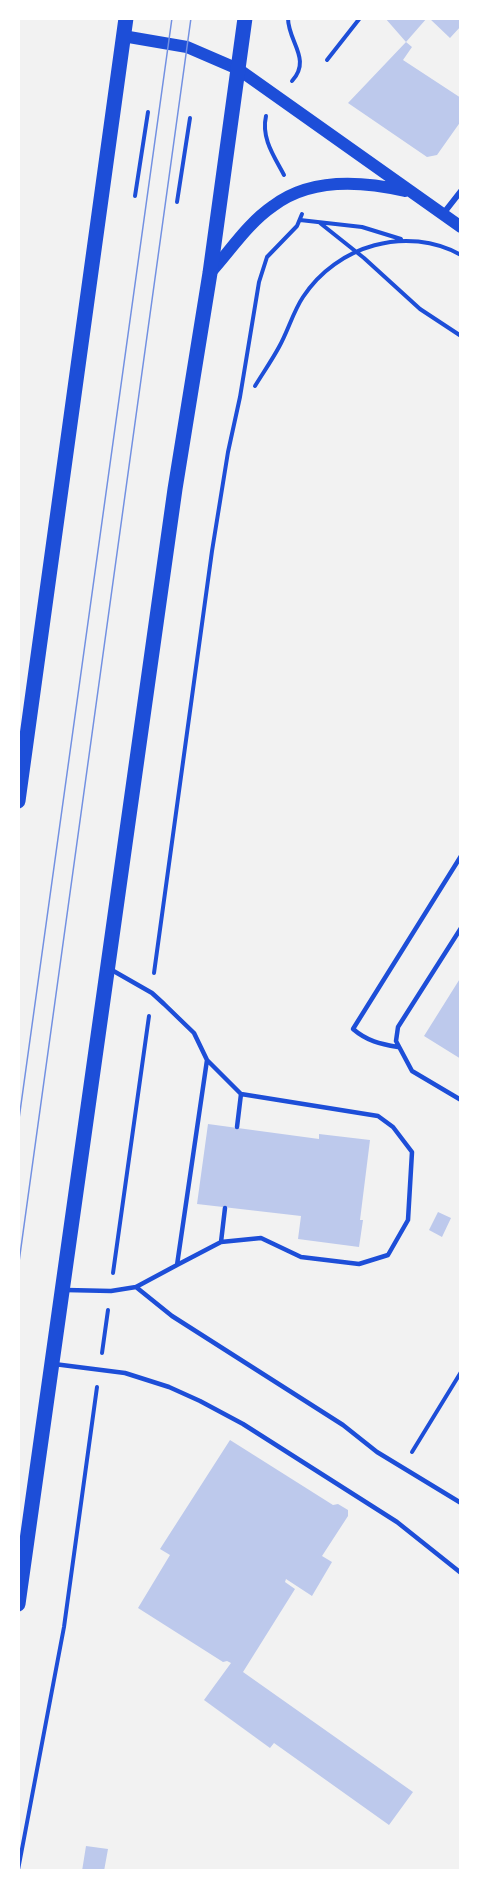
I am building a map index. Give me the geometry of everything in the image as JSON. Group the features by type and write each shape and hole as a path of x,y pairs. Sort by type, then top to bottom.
{"main road":[{"path":"18,801 126,18"},
{"path":"18,1604 245,18"},
{"path":"123,36 187,47 238,69 461,226"},
{"path":"210,273 266,211 295,193 319,186 355,184 412,192"}],"street":[{"path":"443,214 461,191"}],"lane":[{"path":"398,1047 375,1043 353,1029 461,856"},
{"path":"461,928 398,1027 396,1041 412,1071 461,1100"},
{"path":"63,1290 111,1292 136,1287 221,1242 261,1238 301,1257 359,1264 388,1256 408,1220 412,1152 393,1127 378,1116 241,1094 207,1060 194,1034 164,1004 152,993 108,968"},
{"path":"177,1265 207,1060"},
{"path":"237,1127 241,1094"},
{"path":"221,1242 225,1208"},
{"path":"136,1287 172,1316 343,1425 376,1452 461,1503"},
{"path":"53,1364 125,1373 169,1387 200,1401 243,1424 397,1522 461,1574"}],"path":[{"path":"288,18 290,33 300,52 301,62 299,71 292,81"},
{"path":"327,60 360,18"},
{"path":"135,196 148,112"},
{"path":"267,113 264,126 265,138 278,165"},
{"path":"177,202 190,118"},
{"path":"292,221 362,227 405,240 444,246 461,255"},
{"path":"320,223 420,309 461,336"},
{"path":"255,386 279,346 302,298 316,280 355,251 378,244 405,240"},
{"path":"403,1468 461,1372"}],"building":[{"path":"385,18 427,18 406,42"},
{"path":"429,18 461,18 461,26 450,38"},
{"path":"406,42 412,47 403,60 461,98 461,121 437,155 427,157 348,103"},
{"path":"461,977 461,1059 424,1036"},
{"path":"208,1124 319,1139 319,1134 370,1140 359,1247 298,1239 301,1216 197,1204"},
{"path":"438,1212 451,1218 442,1237 429,1230"},
{"path":"230,1440 333,1505 338,1504 348,1510 348,1516 322,1556 332,1562 312,1596 286,1579 285,1582 295,1589 243,1672 413,1792 389,1825 274,1743 270,1748 204,1700 231,1663 223,1662 138,1608 170,1555 160,1549"},
{"path":"86,1846 108,1849 104,1871 82,1871"}],"tram line":[{"path":"18,1126 172,18"},
{"path":"18,1269 191,18"}]}
